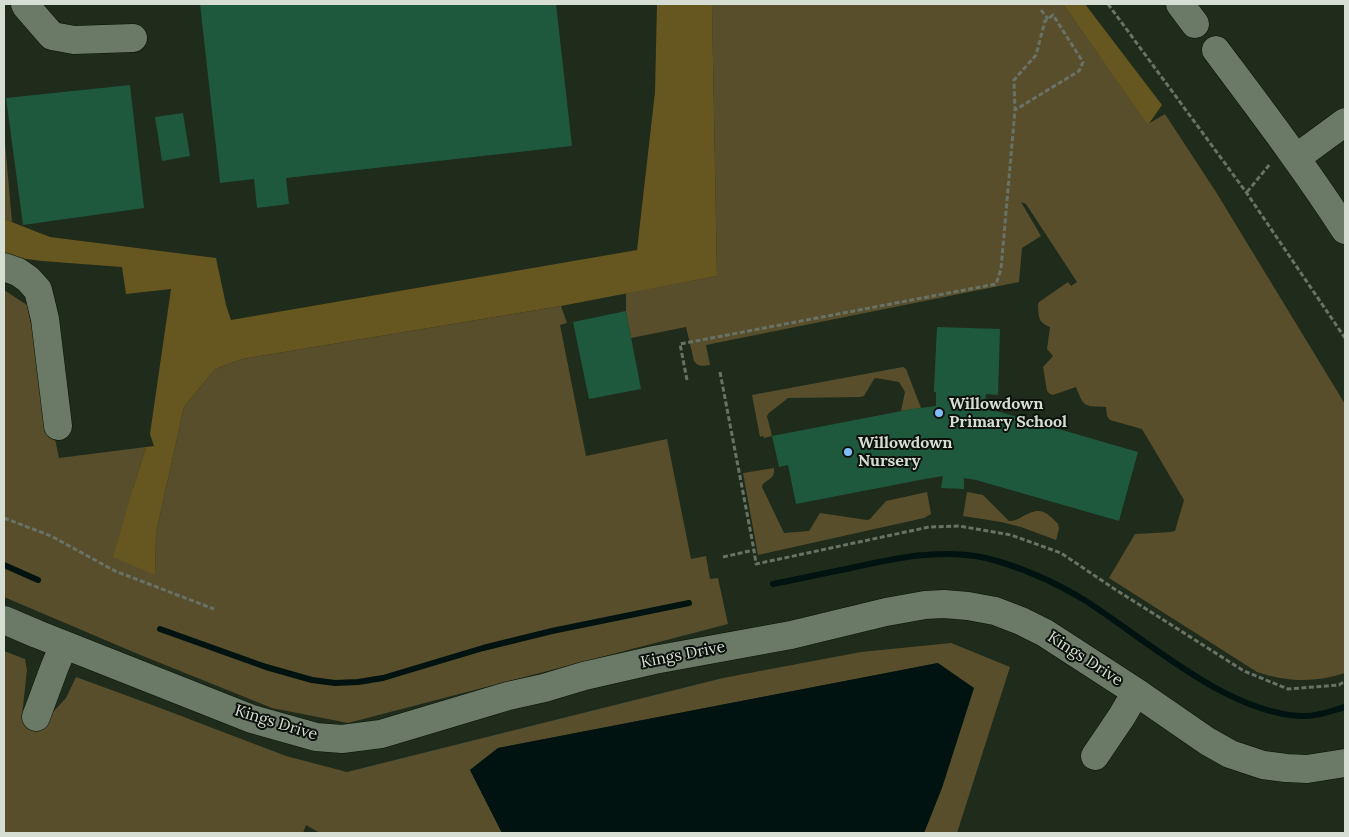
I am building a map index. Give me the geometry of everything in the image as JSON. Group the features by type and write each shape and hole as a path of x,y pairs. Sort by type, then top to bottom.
{"street":[{"path":"26,4 52,36 74,40 133,38"},
{"path":"1216,50 1313,181 1345,230"},
{"path":"1287,145 1345,122"},
{"path":"4,267 18,272 38,290 45,319 58,426"},
{"name":"Kings Drive","path":"4,620 252,719 316,737 342,739 381,734 508,696 636,664 791,635 886,612 924,605 968,606 996,612 1021,621 1045,633 1207,741 1230,754 1264,766 1307,769 1345,763"},
{"path":"36,717 54,666 64,645"},
{"path":"1095,756 1136,692"}],"path":[{"path":"1108,4 1246,192 1345,338"},
{"path":"1041,10 1048,19"},
{"path":"687,380 680,344 996,284 1001,269 1015,110 1014,80 1036,54 1045,21 1052,15 1084,62 1079,71 1015,110"},
{"path":"1246,192 1287,145"},
{"path":"720,372 756,564 929,527 959,526 1011,535 1061,553 1244,671 1288,689 1338,684 1345,681"},
{"path":"4,518 51,536 115,571 214,609"},
{"path":"723,557 754,550"}],"shaded area":[{"path":"657,4 712,4 717,276 561,306 242,359 215,369 184,407 156,533 155,575 113,557 146,447 154,446 150,434 171,289 126,294 122,267 4,256 4,219 50,237 216,258 231,320 637,250 655,92"},
{"path":"712,4 1063,4 1148,124 1165,114 1216,192 1345,404 1345,673 1312,680 1301,680 1279,678 1257,672 1109,578 1135,534 1175,531 1184,500 1142,429 1110,420 1107,416 1106,407 1089,406 1083,402 1076,387 1053,395 1047,391 1043,367 1053,356 1047,349 1050,327 1041,321 1038,304 1068,282 1071,286 1077,282 1026,204 1021,202 1041,236 1022,248 1019,282 706,345 710,365 699,365 694,361 686,327 631,338 626,311 626,293 717,276"},
{"path":"1063,4 1085,4 1162,105 1148,125"},
{"path":"4,131 12,222 4,219"},
{"path":"4,290 27,305 59,458 146,447 133,488 155,574 156,533 184,407 215,369 242,359 561,306 567,323 560,325 586,456 667,439 691,559 706,556 710,579 718,578 728,624 348,723 272,708 4,597"},
{"path":"903,367 906,369 921,408 901,411 905,392 899,382 876,378 864,396 860,397 788,398 767,416 772,436 760,437 752,395"},
{"path":"774,468 773,476 762,487 784,533 809,531 820,513 867,520 886,501 927,492 931,514 924,518 758,555 743,473"},
{"path":"967,492 983,495 1009,521 1016,520 1031,512 1044,512 1058,524 1059,529 1056,540 1021,527 963,516"},
{"path":"951,643 1010,667 957,833 924,833 943,785 938,663 498,748 470,770 502,833 320,833 306,825 303,833 4,833 4,651 25,659 27,670 22,716 40,726 66,698 76,677 286,756 347,772 723,678 861,652"},
{"path":"938,663 974,688 943,785 924,833 502,833 470,770 498,748"}],"building":[{"path":"200,4 556,4 572,146 286,178 289,204 257,208 254,179 220,183"},
{"path":"130,85 144,208 23,225 6,98"},
{"path":"183,113 190,156 162,161 155,117"},
{"path":"626,311 641,389 589,399 573,322"},
{"path":"937,327 1000,329 998,395 986,394 984,409 1138,452 1119,521 976,480 964,478 964,489 941,488 943,476 796,504 788,465 779,467 772,436 936,406 936,392 934,392 934,389"}],"waterway":[{"path":"773,584 884,561 918,556 952,554 986,558 1050,581 1074,594 1189,672 1244,702 1273,712 1301,716 1318,715 1345,707"},
{"path":"4,565 38,580"},
{"path":"160,629 266,667 312,680 335,683 358,682 383,678 483,648 552,631 689,603"}],"place":[{"name":"Willowdown Primary School","path":"939,413"},
{"name":"Willowdown Nursery","path":"848,452"}]}
